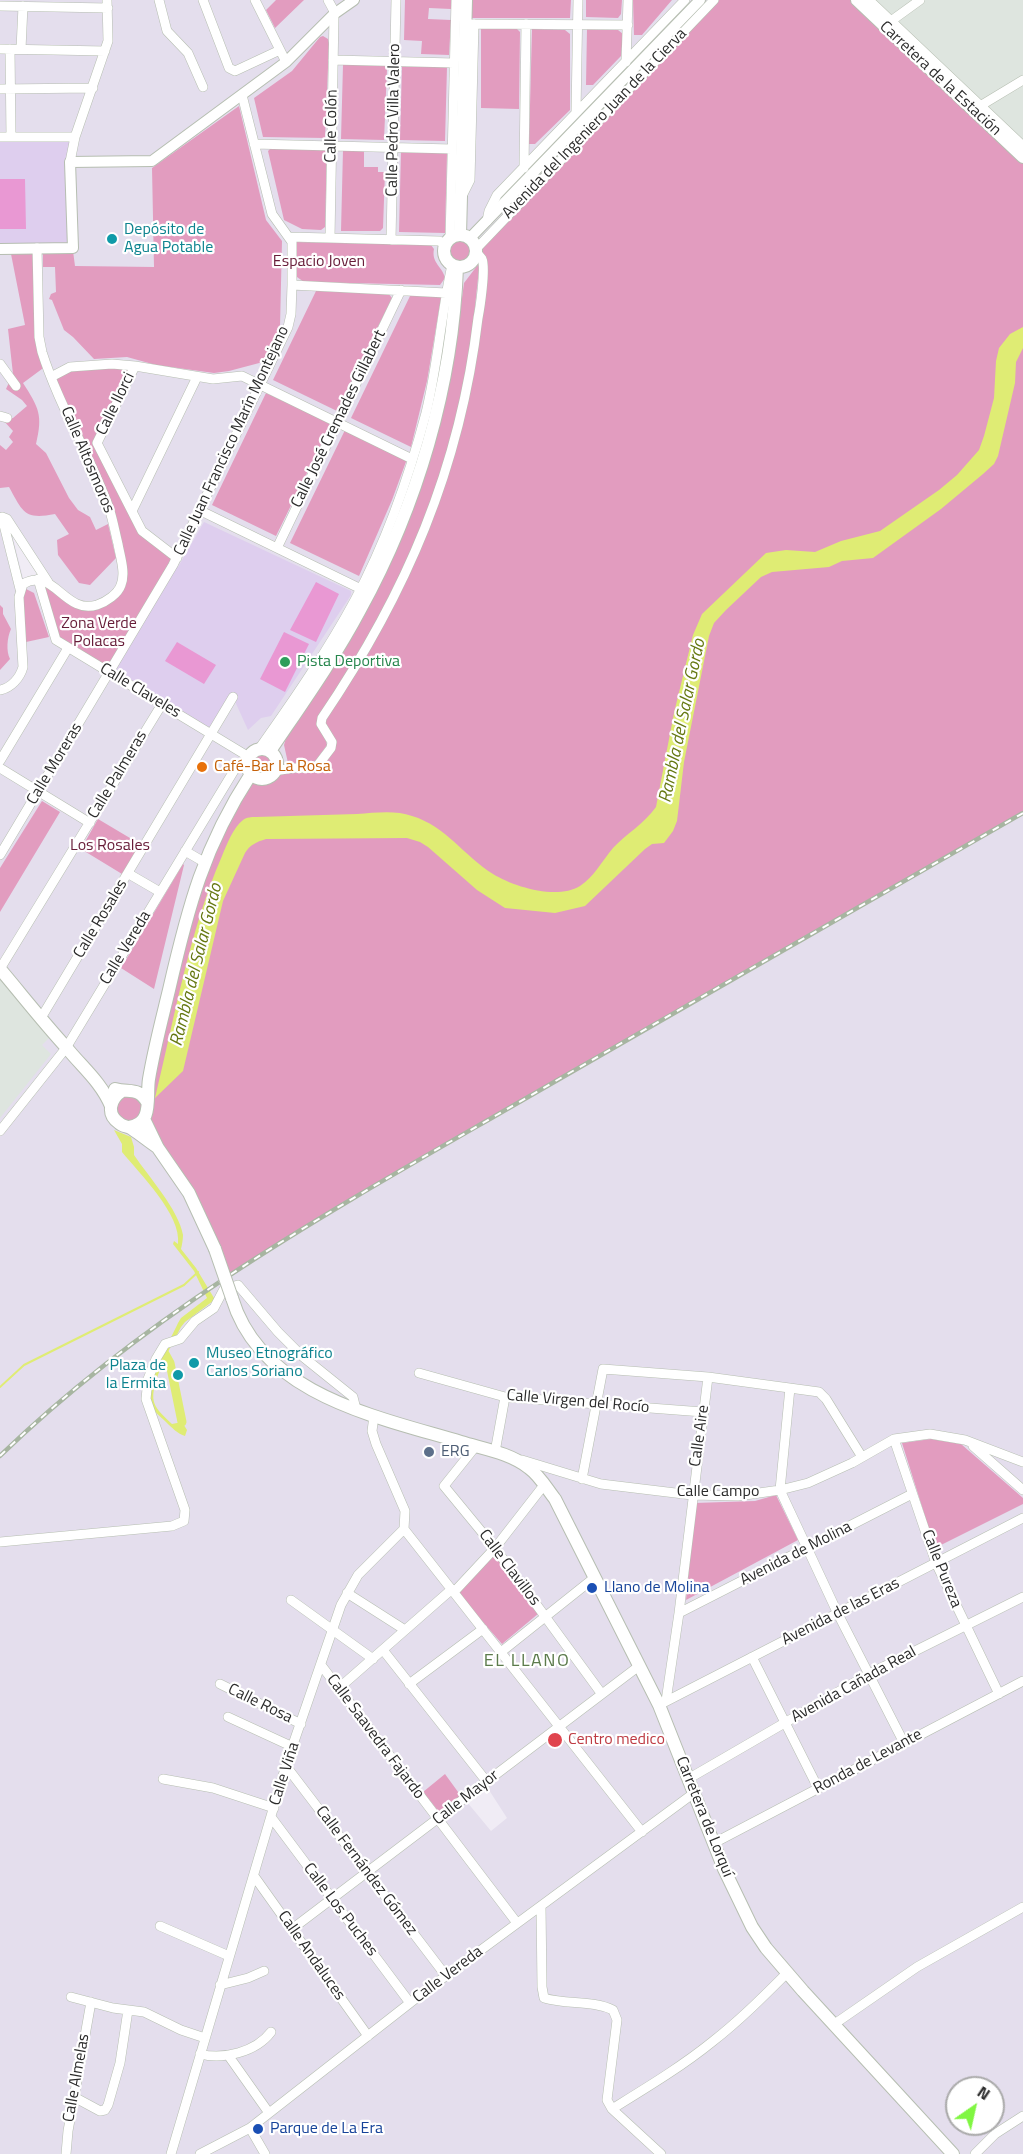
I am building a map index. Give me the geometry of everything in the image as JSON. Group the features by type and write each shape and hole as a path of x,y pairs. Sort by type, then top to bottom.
{"main road":[{"path":"463,243 446,258 455,266 470,264 463,243 460,200 470,24 466,0"},
{"name":"Carretera de la Estación","path":"857,0 1023,157"},
{"path":"129,1127 135,1126 147,1114 151,1065 187,914 204,862 220,826 255,759 353,622 388,554 407,507 443,381 453,317 455,266"},
{"path":"255,759 276,759 274,771 263,778 255,759"},
{"path":"0,969 66,1048 98,1082 111,1106"},
{"path":"151,1065 139,1084 112,1100 110,1112 118,1123 129,1127 158,1148"},
{"path":"98,1082 109,1088 140,1093 147,1102"},
{"path":"144,1119 158,1148"},
{"name":"Carretera de Lorquí","path":"158,1148 189,1193 215,1249 232,1298 249,1332 282,1371 306,1388 356,1409 509,1456 529,1468 544,1485 555,1500 639,1666 662,1703 688,1779 752,1927 766,1948 833,2025 952,2154"}],"street":[{"path":"159,0 167,31 188,53 203,87"},
{"path":"203,0 229,68 236,71 280,50"},
{"path":"255,0 286,62"},
{"name":"Calle Colón","path":"328,0 334,13 330,238"},
{"path":"70,162 152,161 286,62 334,13 354,0"},
{"name":"Calle Pedro Villa Valero","path":"391,240 396,0"},
{"path":"456,0 452,149 463,243"},
{"path":"576,112 578,0"},
{"path":"626,62 628,0"},
{"name":"Avenida del Ingeniero Juan de la Cierva","path":"463,243 487,221 700,0"},
{"name":"Avenida del Ingeniero Juan de la Cierva","path":"463,243 714,0"},
{"path":"869,0 1022,145"},
{"path":"891,21 920,0"},
{"name":"Avenida del Ingeniero Juan de la Cierva","path":"487,221 494,199 683,1"},
{"path":"0,6 108,4 105,51 75,137 70,162 73,248 0,249"},
{"path":"21,49 23,6"},
{"path":"470,24 628,26"},
{"path":"524,168 526,24"},
{"path":"11,137 5,89 5,49 105,51"},
{"path":"333,60 454,63"},
{"path":"980,106 1023,80"},
{"path":"5,89 93,88"},
{"path":"242,95 272,214 278,225 290,237 463,243 483,262 482,292 469,380 444,477 430,517 386,614 355,668 322,718 321,724 332,742 332,748 318,765 312,768 274,771"},
{"path":"0,137 75,137"},
{"path":"254,144 452,149"},
{"name":"Calle Juan Francisco Marín Montejano","path":"110,673 177,558 288,327 291,314 293,249 290,237"},
{"name":"Calle Altosmoros","path":"37,248 39,337 42,352 110,510 123,574 118,591 108,599 89,606 67,599 48,582 38,579"},
{"name":"Calle Vereda","path":"0,1131 66,1048 235,769 255,759 321,657 361,589 394,512 412,459 434,373 446,293 455,266"},
{"path":"292,285 446,293"},
{"name":"Calle José Cremades Gillabert","path":"277,548 401,290"},
{"path":"0,364 16,386"},
{"path":"51,376 70,367 82,365 135,366 213,379 242,376 412,459"},
{"name":"Calle Ilorci","path":"132,511 98,443 135,366"},
{"path":"177,558 142,531 132,511 197,376"},
{"path":"199,510 361,589"},
{"path":"0,690 8,687 21,675 23,667 20,589 2,517 7,519 48,582"},
{"path":"20,589 23,584 38,579"},
{"name":"Calle Claveles","path":"38,579 56,640 255,759"},
{"path":"0,761 68,648"},
{"name":"Calle Moreras","path":"0,855 110,673"},
{"name":"Calle Rosales","path":"41,1018 233,697"},
{"name":"Calle Palmeras","path":"0,969 162,704"},
{"path":"0,768 90,823"},
{"path":"185,851 204,862"},
{"path":"129,874 160,892"},
{"path":"0,1542 172,1526 184,1521 185,1510 146,1399 148,1379 165,1344 180,1339 195,1321 214,1308 224,1289 238,1285 302,1356 353,1397 356,1409"},
{"path":"582,1479 603,1369 708,1377 819,1392 826,1399 862,1457"},
{"name":"Calle Virgen del Rocío","path":"419,1373 505,1397 703,1412"},
{"name":"Calle Aire","path":"662,1703 679,1612 708,1377"},
{"path":"790,1388 780,1490 838,1614 904,1743"},
{"path":"495,1452 505,1397"},
{"path":"375,1416 372,1431 405,1511 404,1529 642,1832"},
{"name":"Calle Campo","path":"509,1456 601,1484 692,1495 738,1496 808,1483 894,1439 930,1434 964,1440 1023,1462"},
{"name":"Calle Pureza","path":"894,1439 936,1563 999,1694"},
{"path":"964,1440 986,1456 1023,1490"},
{"name":"Calle Clavillos","path":"476,1446 444,1486 495,1548 601,1693"},
{"path":"339,1688 453,1591 495,1548 544,1485"},
{"name":"Avenida de Molina","path":"679,1612 912,1494"},
{"name":"Avenida de las Eras","path":"662,1703 1023,1518"},
{"name":"Calle Viña","path":"171,2154 286,1766 347,1593 366,1566 404,1529"},
{"path":"501,1652 594,1578"},
{"path":"347,1593 405,1630"},
{"name":"Avenida Cañada Real","path":"688,1779 869,1674 1023,1597"},
{"path":"291,1600 373,1659"},
{"path":"409,1684 483,1629"},
{"path":"383,1650 487,1782"},
{"path":"752,1657 818,1788"},
{"name":"Calle Saavedra Fajardo","path":"321,1665 517,1923"},
{"name":"Calle Mayor","path":"292,1929 438,1820 558,1725 639,1666"},
{"name":"Ronda de Levante","path":"714,1843 1023,1681"},
{"name":"Calle Rosa","path":"220,1684 301,1724"},
{"path":"228,1717 293,1747"},
{"name":"Calle Fernández Gómez","path":"286,1766 446,1976"},
{"path":"163,1779 213,1788 272,1813"},
{"name":"Calle Vereda","path":"200,2154 250,2128 410,2002 694,1793"},
{"name":"Calle Los Puches","path":"272,1813 332,1899 410,2002"},
{"name":"Calle Andaluces","path":"254,1876 368,2036"},
{"path":"541,1906 544,1998 556,2002 604,2006 613,2010 617,2020 607,2100 612,2109 661,2154"},
{"path":"833,2025 917,1966 1023,1907"},
{"path":"160,1926 230,1956"},
{"path":"220,1985 248,1978 264,1971"},
{"path":"612,2109 712,2043 750,2010 787,1972"},
{"path":"71,1997 128,2010 135,2009 205,2038"},
{"name":"Calle Almelas","path":"66,2154 91,2002"},
{"path":"74,2097 100,2111 105,2110 120,2063 128,2010"},
{"path":"200,2054 213,2057 228,2055 258,2044 271,2032"},
{"path":"228,2055 269,2113"},
{"path":"975,2154 995,2134 1023,2116"},
{"path":"250,2128 265,2154"}],"shaded area":[{"path":"856,0 1023,0 1023,157"},
{"path":"0,137 75,137 73,248 0,249"},
{"path":"0,179 25,179 26,229 0,229"},
{"path":"204,522 351,591 351,595 271,716 261,718 248,730 233,697 211,734 110,673 175,561 178,567"},
{"path":"12,534 38,574 23,578"},
{"name":"Pista Deportiva","path":"316,582 339,594 316,642 290,630"},
{"name":"Pista Deportiva","path":"284,632 309,644 285,692 260,679"},
{"path":"177,642 216,665 204,684 165,661"},
{"path":"0,978 49,1038 42,1045 51,1054 0,1118"},
{"path":"487,1787 507,1818 491,1831 467,1802"}],"green space":[{"path":"276,0 304,0 275,28 266,10"},
{"path":"405,0 451,0 451,9 429,8 428,19 451,20 449,55 421,54 422,41 404,40"},
{"path":"472,0 571,0 570,18 472,18"},
{"path":"586,0 622,0 621,14 618,18 586,17"},
{"path":"633,0 672,0 642,35 634,35"},
{"path":"714,0 857,0 1023,157 1023,813 418,1161 225,1277 214,1247 160,1152 148,1111 148,1087 210,848 255,777 263,778 272,774 312,768 331,748 321,724 413,557 463,406 483,262 477,253"},
{"path":"516,28 520,32 519,109 481,108 481,29"},
{"path":"532,29 565,30 570,34 570,110 535,144 529,144"},
{"path":"587,29 618,30 623,34 621,56 593,85 586,85"},
{"path":"323,36 328,39 329,44 325,138 263,137 254,98 292,71"},
{"path":"343,65 384,65 387,69 384,140 341,139"},
{"path":"402,66 447,67 445,141 400,140"},
{"path":"239,106 266,220 282,241 280,327 263,362 214,373 156,365 127,357 94,359 64,330 52,300 49,299 51,294 56,292 55,267 43,267 43,253 73,251 75,266 154,267 152,168"},
{"path":"271,148 324,149 327,153 325,227 321,230 302,229 284,220 268,151"},
{"path":"343,150 364,151 364,167 378,167 378,172 385,172 383,228 380,231 341,231"},
{"path":"401,151 447,153 445,233 399,232"},
{"path":"460,236 470,241 475,251 470,261 460,266 450,261 445,251 450,241"},
{"name":"Espacio Joven","path":"297,242 431,245 434,249 434,258 445,278 440,285 304,282 297,277"},
{"path":"37,253 39,337 46,366 23,383 38,412 39,426 36,444 46,453 69,498 78,510 90,517 96,530 108,524 116,558 90,585 79,583 58,555 57,540 69,534 55,514 31,515 18,503 9,487 0,488 0,445 6,450 13,442 9,437 13,431 3,420 13,418 27,406 6,389 13,374 8,329 25,325 11,254"},
{"path":"480,262 468,361 458,412 423,521 375,625 348,673 319,715 327,745 314,763 288,763 284,745 286,738 363,618 396,549 457,335 464,283"},
{"path":"316,291 388,293 392,298 337,411 273,380"},
{"path":"411,294 438,295 441,298 427,381 411,447 351,418"},
{"name":"Zona Verde Polacas","path":"135,366 97,441 142,531 177,558 110,673 56,640 43,579 67,599 97,604 122,583 110,510 51,377 62,371"},
{"path":"266,393 329,422 330,426 276,536 212,505"},
{"path":"345,430 407,459 359,576 290,543"},
{"path":"26,589 34,593 49,637 26,642 22,595"},
{"path":"0,605 11,629 7,644 10,659 0,670"},
{"path":"262,751 271,755 275,764 271,773 262,777 253,773 249,764 253,755"},
{"path":"42,801 60,812 0,912 0,868"},
{"name":"Los Rosales","path":"98,819 140,844 122,874 81,849"},
{"path":"184,865 154,989 121,968"},
{"path":"122,1093 145,1102 139,1122 119,1121 114,1100"},
{"path":"931,1439 961,1444 1023,1498 1023,1504 935,1548 902,1443"},
{"path":"776,1495 798,1540 686,1600 695,1503 755,1501"},
{"path":"495,1554 539,1613 502,1644 457,1592"},
{"path":"445,1774 461,1796 439,1812 423,1792"}],"water":[{"path":"1023,327 1023,348 1016,362 1015,383 998,456 994,464 941,509 873,558 842,561 829,567 772,572 761,577 714,623 709,636 684,762 677,821 664,843 652,844 645,849 585,906 555,913 505,908 477,890 428,847 407,838 266,839 256,843 245,853 223,901 183,1071 155,1098 200,914 228,841 243,820 252,817 385,812 405,814 435,827 483,867 502,879 548,892 571,890 580,886 594,873 613,848 656,807 674,713 693,635 702,614 766,553 786,550 815,552 841,541 880,531 957,475 979,450 984,436 994,398 999,348 1010,334"},
{"path":"114,1130 131,1137 134,1155 176,1215 183,1235 181,1249 196,1268 214,1298 181,1327 158,1375 153,1394 157,1408 172,1424 182,1422 187,1430 185,1436 172,1428 157,1413 150,1404 149,1395 154,1374 178,1323 181,1318 207,1298 194,1271 173,1244 174,1241 178,1244 177,1233 167,1208 122,1152 122,1144"}],"waterway":[{"name":"Rambla del Salar Gordo","path":"0,1387 24,1365 184,1285 198,1272"},
{"path":"165,1354 170,1363 182,1422"}],"railway":[{"path":"0,1456 114,1357 174,1313 300,1230 1023,813"}],"place":[{"name":"Depósito de Agua Potable","path":"112,239"},
{"name":"Pista Deportiva","path":"285,662"},
{"name":"Café-Bar La Rosa","path":"202,767"},
{"name":"Museo Etnográfico Carlos Soriano","path":"194,1363"},
{"name":"Plaza de la Ermita","path":"178,1375"},
{"name":"ERG","path":"429,1452"},
{"name":"Llano de Molina","path":"592,1588"},
{"name":"Centro medico","path":"555,1740"},
{"name":"Parque de La Era","path":"258,2129"}],"district":[{"name":"EL LLANO","path":"527,1662"}]}
